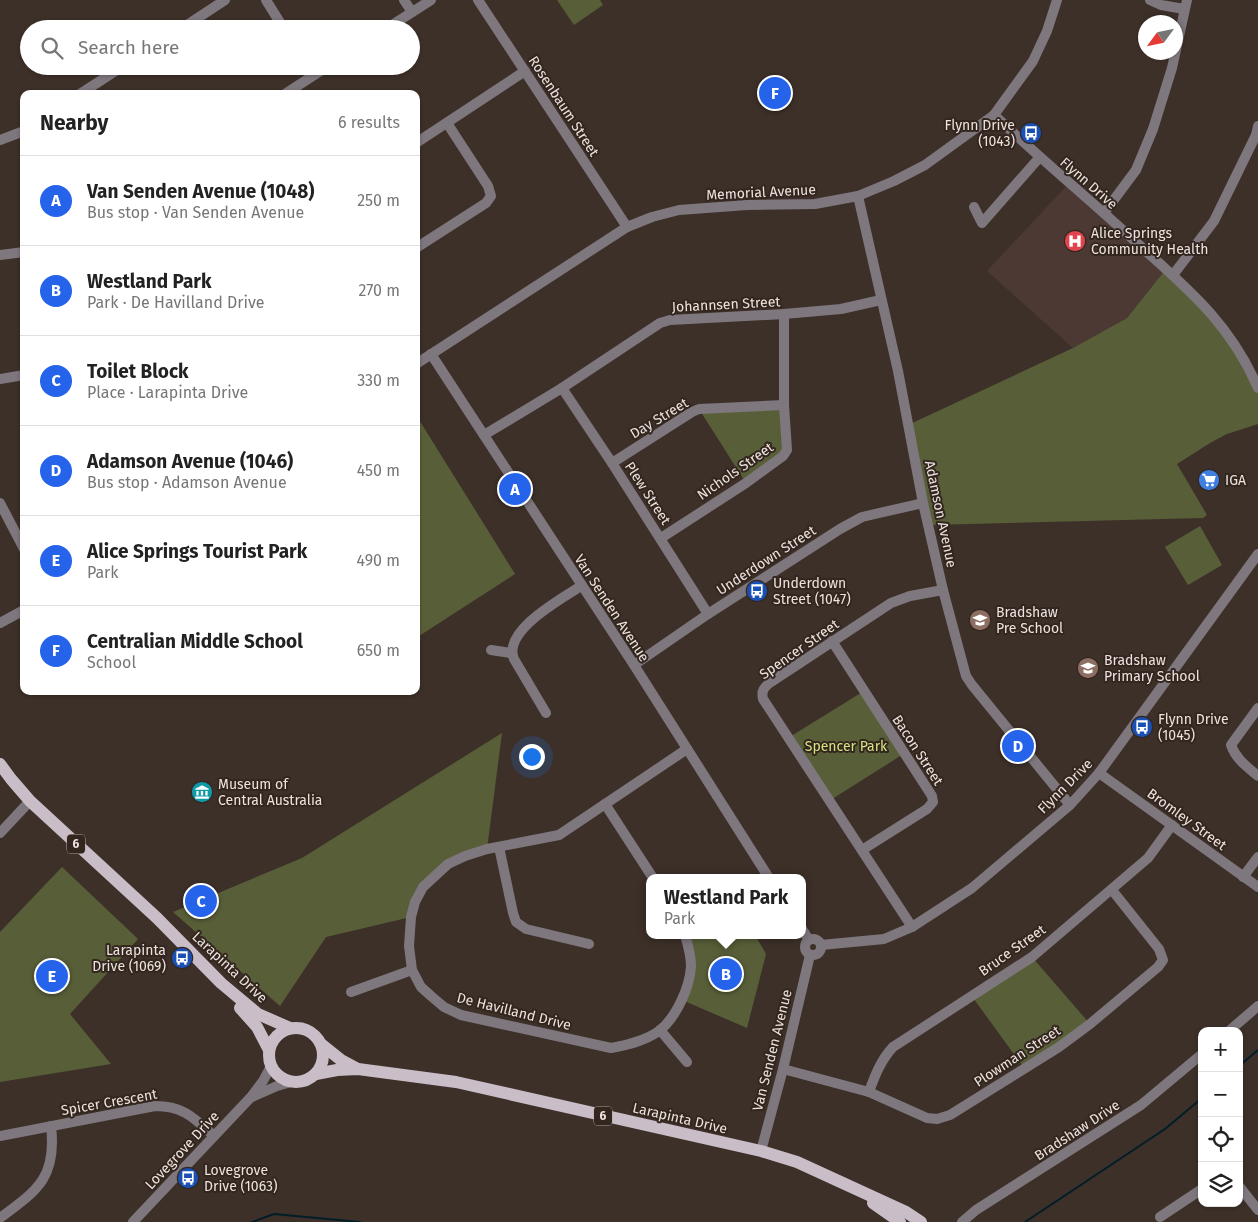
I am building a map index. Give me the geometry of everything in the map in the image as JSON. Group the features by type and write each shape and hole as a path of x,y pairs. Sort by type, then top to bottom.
{"main road":[{"name":"Larapinta Drive","path":"0,764 30,801 157,918 221,983 253,1010 266,1018 290,1028"},
{"name":"Larapinta Drive","path":"157,918 252,1020 269,1050"},
{"name":"6","path":"290,1028 306,1029 315,1035 321,1044"},
{"path":"269,1050 276,1036 290,1028"},
{"name":"Larapinta Drive","path":"321,1044 341,1060 358,1069"},
{"path":"316,1074 323,1060 321,1044"},
{"name":"6","path":"269,1050 271,1066"},
{"path":"271,1066 277,1075 292,1082"},
{"name":"Larapinta Drive","path":"316,1074 358,1069 456,1082 760,1151 797,1162 843,1182 906,1212 921,1222"},
{"name":"6","path":"292,1082 302,1082 316,1074"},
{"name":"Larapinta Drive","path":"843,1182 900,1222"}],"street":[{"path":"195,20 225,0"},
{"path":"266,0 278,20"},
{"path":"404,0 412,12"},
{"path":"400,20 430,0"},
{"name":"Rosenbaum Street","path":"478,0 627,227"},
{"name":"Memorial Avenue","path":"420,361 627,227 652,217 678,210 747,204 815,204 858,196 894,181 925,165 994,115 1034,61 1047,31 1057,0"},
{"path":"1104,213 1136,170 1153,128 1172,68 1186,4 1161,5 1150,0"},
{"path":"420,140 525,71"},
{"path":"86,90 109,75"},
{"path":"289,90 306,75"},
{"name":"Flynn Drive","path":"994,115 1039,158 1173,275 1219,321 1237,347 1258,388"},
{"path":"420,245 486,203 490,196 488,186 447,123"},
{"path":"1173,275 1214,221 1256,135 1258,126"},
{"path":"0,140 20,132"},
{"path":"974,207 982,223 1039,158"},
{"name":"Adamson Avenue","path":"858,196 898,371 923,503 943,590 966,676 1070,805"},
{"path":"0,255 20,252"},
{"name":"Johannsen Street","path":"484,435 562,388 660,323 670,320 841,309 881,300"},
{"name":"Nichols Street","path":"661,538 746,483 783,456 787,450 784,405 784,314"},
{"name":"Van Senden Avenue","path":"430,354 634,665 766,874"},
{"path":"0,379 20,376"},
{"name":"Plew Street","path":"562,388 661,538 708,614"},
{"name":"Day Street","path":"612,463 692,412 784,405"},
{"path":"0,503 20,541"},
{"name":"Underdown Street","path":"634,665 708,614 840,529 862,517 923,503"},
{"name":"Flynn Drive","path":"821,945 884,939 912,928 972,888 1070,805 1100,773 1258,554"},
{"path":"546,713 512,653 513,644 521,631 539,613 581,586"},
{"name":"Spencer Street","path":"912,928 763,699 762,694 764,687 770,682 892,603 910,596 943,590"},
{"path":"0,622 20,612"},
{"name":"Bacon Street","path":"832,641 932,796 933,802 927,809 862,850"},
{"path":"491,650 512,653"},
{"path":"1258,708 1231,745 1233,752 1240,761 1258,776"},
{"name":"De Havilland Drive","path":"686,749 559,835 465,856 448,864 423,888 415,902 411,917 409,946 412,970 421,986 444,1008 461,1015 611,1048 626,1045 660,1030 682,1000 689,982 691,965 686,939"},
{"name":"Bromley Street","path":"1100,773 1258,887"},
{"path":"0,833 30,801"},
{"path":"605,804 650,874"},
{"name":"Bruce Street","path":"869,1092 885,1056 893,1047 1032,957 1148,858 1172,825"},
{"path":"500,847 516,922 526,929 589,944"},
{"path":"1244,877 1258,857"},
{"name":"Plowman Street","path":"783,1069 869,1092 927,1118 937,1119 950,1115 1059,1047 1090,1024 1163,960 1159,949 1112,890"},
{"path":"806,935 809,940"},
{"path":"809,940 817,940 821,945 819,952 814,956 810,955 805,948 806,942 809,940"},
{"name":"Van Senden Avenue","path":"760,1151 783,1069 810,955"},
{"path":"351,992 412,970"},
{"path":"1234,1027 1258,1006"},
{"path":"660,1030 687,1062"},
{"name":"Bradshaw Drive","path":"962,1222 976,1210 1141,1105 1198,1057"},
{"name":"Lovegrove Drive","path":"133,1222 251,1098 271,1066"},
{"name":"Lovegrove Drive","path":"251,1098 277,1086 292,1082"},
{"name":"Spicer Crescent","path":"0,1136 144,1107 171,1106 195,1118 214,1136"},
{"path":"0,1218 29,1196 43,1182 54,1146 51,1126"},
{"path":"1243,1191 1258,1210"},
{"path":"1160,1217 1198,1192"}],"shaded area":[{"name":"Alice Springs Community Health","path":"1069,183 1166,269 1127,318 1073,348 987,271"}],"green space":[{"path":"557,0 600,0 603,5 574,25"},
{"path":"1166,269 1201,302 1258,388 1258,424 1227,434 1177,464 1207,515 1203,518 929,525 908,425 1073,348 1127,318"},
{"path":"784,405 787,450 746,483 699,409"},
{"path":"420,421 515,574 420,635"},
{"path":"1200,526 1222,565 1188,585 1165,547"},
{"name":"Spencer Park","path":"864,691 905,753 829,801 788,738"},
{"path":"502,733 487,849 435,874 411,917 326,937 280,1006 173,912 302,858"},
{"path":"62,867 138,939 70,1014 111,1064 0,1082 0,932"},
{"path":"685,939 757,939 766,954 747,1028 682,1000 689,982"},
{"path":"1032,957 1090,1024 1024,1068 971,995"}],"waterway":[{"path":"1243,1063 1258,1050"},
{"path":"1025,1222 1165,1129 1198,1101"},
{"path":"252,1222 274,1214 360,1222"}],"place":[{"name":"Centralian Middle School","path":"775,93"},
{"name":"Flynn Drive (1043)","path":"1031,133"},
{"name":"Alice Springs Community Health","path":"1075,241"},
{"name":"IGA","path":"1209,480"},
{"name":"Van Senden Avenue (1048)","path":"515,489"},
{"name":"Underdown Street (1047)","path":"757,591"},
{"name":"Bradshaw Pre School","path":"980,620"},
{"name":"Bradshaw Primary School","path":"1088,668"},
{"name":"Flynn Drive (1045)","path":"1142,727"},
{"name":"Adamson Avenue (1046)","path":"1018,746"},
{"name":"Museum of Central Australia","path":"202,792"},
{"name":"Toilet Block","path":"201,901"},
{"name":"Larapinta Drive (1069)","path":"182,958"},
{"name":"Westland Park","path":"726,974"},
{"name":"Alice Springs Tourist Park","path":"52,976"},
{"name":"Lovegrove Drive (1063)","path":"188,1178"}]}
